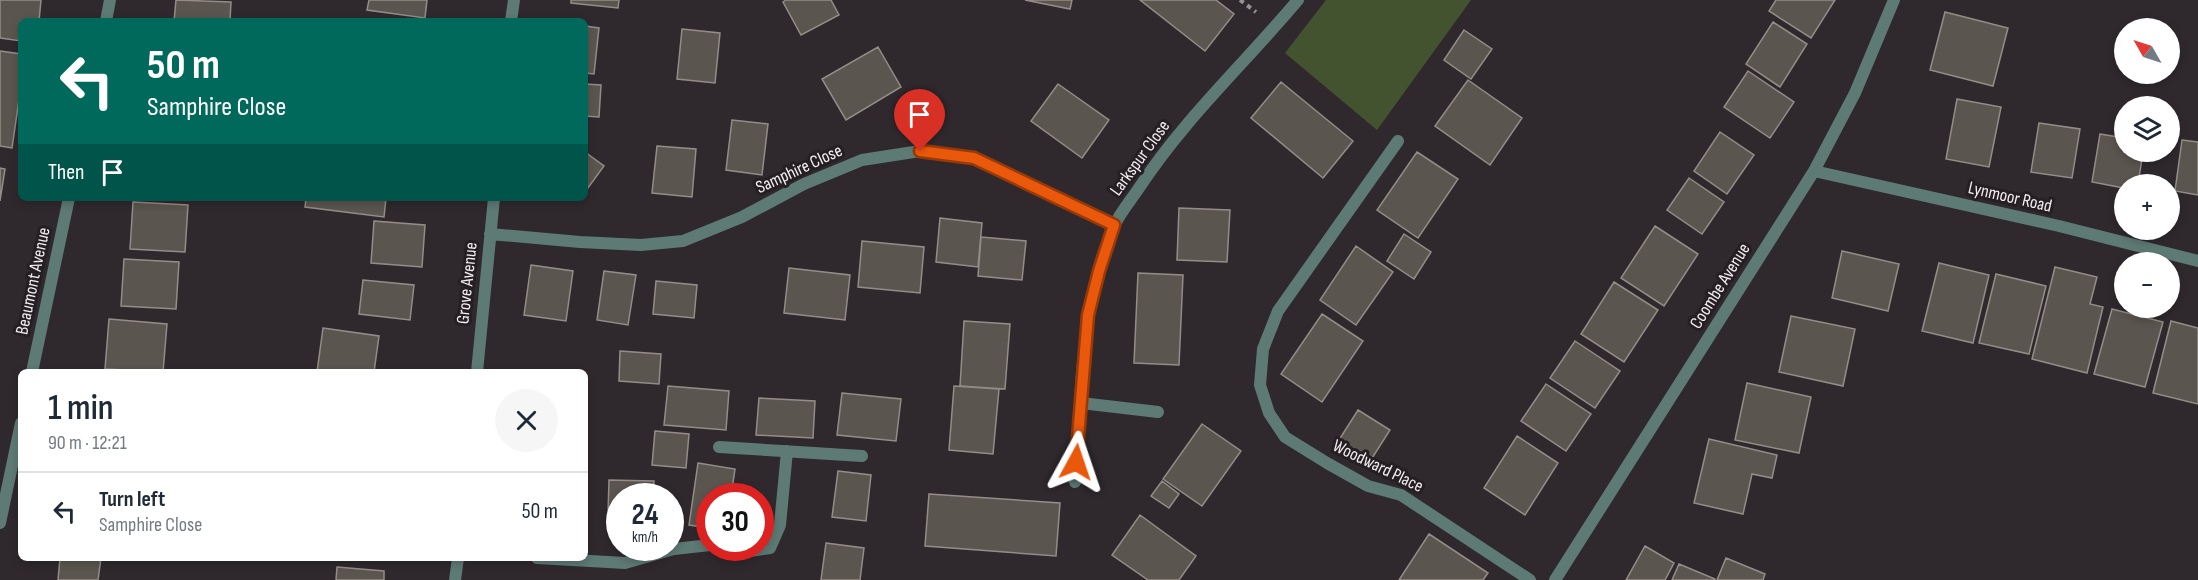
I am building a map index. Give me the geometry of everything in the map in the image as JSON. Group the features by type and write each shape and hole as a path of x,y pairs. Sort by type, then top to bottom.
{"street":[{"path":"107,18 110,0"},
{"path":"511,18 514,0"},
{"name":"Larkspur Close","path":"1075,482 1088,315 1114,225 1157,160 1207,100 1256,49 1298,0"},
{"name":"Coombe Avenue","path":"1555,580 1814,171 1855,93 1894,0"},
{"name":"Woodward Place","path":"1398,141 1278,311 1263,349 1260,385 1269,413 1285,436 1368,486 1401,495 1530,580"},
{"name":"Samphire Close","path":"490,234 641,245 683,241 742,217 804,184 862,160 920,151 974,158 1114,225"},
{"name":"Lynmoor Road","path":"1814,171 2060,226 2198,261"},
{"name":"Beaumont Avenue","path":"33,369 68,201"},
{"name":"Grove Avenue","path":"477,369 494,201"},
{"path":"1081,403 1158,412"},
{"path":"0,522 18,437"},
{"path":"719,447 862,456"},
{"path":"774,539 780,525 786,451"},
{"path":"588,561 625,563 674,549 696,547"},
{"path":"455,580 458,561"}],"green space":[{"path":"1326,0 1471,0 1377,130 1285,53"}],"building":[{"path":"0,0 41,0 39,18 18,18 18,41 0,38"},
{"path":"176,0 231,2 230,18 174,18"},
{"path":"369,0 427,0 425,18 367,10"},
{"path":"571,0 619,0 618,8 571,3"},
{"path":"786,0 831,0 839,15 801,35 783,2"},
{"path":"1025,0 1072,0 1070,9"},
{"path":"1140,0 1216,0 1234,14 1205,51"},
{"path":"1776,0 1835,0 1811,38 1769,11"},
{"path":"1945,12 2008,28 1993,86 1930,70"},
{"path":"1773,22 1807,44 1780,87 1746,64"},
{"path":"588,26 599,28 594,74 588,73"},
{"path":"682,29 720,33 715,83 677,79"},
{"path":"1464,30 1492,49 1471,79 1444,60"},
{"path":"878,47 901,87 846,120 822,79"},
{"path":"0,51 18,54 18,107 12,148 0,146"},
{"path":"1748,71 1794,102 1770,138 1724,107"},
{"path":"1468,80 1522,118 1490,165 1435,126"},
{"path":"1281,82 1353,141 1323,178 1251,118"},
{"path":"588,84 601,85 599,117 588,116"},
{"path":"1058,84 1109,120 1082,158 1031,121"},
{"path":"1957,99 2001,107 1989,167 1946,159"},
{"path":"732,120 768,124 762,175 726,170"},
{"path":"2039,123 2080,129 2072,178 2031,172"},
{"path":"1720,132 1754,155 1727,194 1694,171"},
{"path":"2100,134 2114,136 2114,162 2141,162 2140,174 2114,174 2114,186 2092,182"},
{"path":"2182,140 2198,142 2198,195 2180,192 2180,174 2177,174"},
{"path":"657,146 696,149 692,197 652,193"},
{"path":"1417,152 1458,179 1418,238 1377,210"},
{"path":"588,154 604,166 588,188"},
{"path":"0,168 5,169 0,201"},
{"path":"1689,178 1724,202 1702,234 1667,210"},
{"path":"306,201 386,201 384,217 305,207"},
{"path":"133,202 188,205 185,252 130,249"},
{"path":"1179,208 1230,210 1227,262 1177,260"},
{"path":"940,218 982,223 978,267 936,262"},
{"path":"374,221 425,225 422,267 371,263"},
{"path":"1655,226 1698,254 1664,306 1621,278"},
{"path":"1404,234 1431,252 1414,279 1387,261"},
{"path":"981,237 1026,241 1022,280 978,276"},
{"path":"862,241 924,247 920,293 858,287"},
{"path":"1356,246 1393,272 1356,325 1320,300"},
{"path":"1842,251 1899,264 1888,311 1832,298"},
{"path":"124,259 179,262 176,309 121,306"},
{"path":"1939,263 1989,275 1973,343 1922,331"},
{"path":"531,265 573,271 566,321 524,315"},
{"path":"2055,267 2097,277 2090,304 2103,307 2087,373 2032,359"},
{"path":"789,268 850,275 845,320 784,313"},
{"path":"604,271 636,275 628,325 597,320"},
{"path":"1138,273 1183,275 1179,365 1134,363"},
{"path":"1996,274 2046,286 2029,354 1979,343"},
{"path":"363,280 414,285 410,320 359,314"},
{"path":"656,281 697,285 694,318 653,314"},
{"path":"1614,282 1658,310 1624,362 1581,334"},
{"path":"2112,309 2114,310 2114,318 2147,318 2163,322 2145,387 2094,374"},
{"path":"1322,314 1363,341 1322,402 1281,374"},
{"path":"1791,316 1855,329 1843,386 1779,372"},
{"path":"109,319 167,324 163,369 105,369"},
{"path":"964,321 1010,324 1005,389 960,386"},
{"path":"2171,321 2198,328 2198,404 2153,393"},
{"path":"323,328 379,336 374,369 317,369"},
{"path":"1575,341 1620,371 1595,408 1550,378"},
{"path":"620,351 661,354 659,384 619,381"},
{"path":"1747,383 1811,397 1799,453 1735,440"},
{"path":"1546,384 1591,414 1566,451 1521,421"},
{"path":"668,386 729,391 726,430 664,425"},
{"path":"954,386 999,389 993,454 949,450"},
{"path":"842,393 901,399 896,441 837,435"},
{"path":"759,398 815,401 813,438 756,435"},
{"path":"1358,410 1390,430 1369,463 1337,443"},
{"path":"1202,424 1241,451 1202,506 1163,479"},
{"path":"655,431 689,434 686,468 652,465"},
{"path":"1517,436 1558,463 1525,515 1484,488"},
{"path":"1709,439 1777,455 1772,478 1752,474 1743,514 1694,503"},
{"path":"698,463 735,469 733,483 696,483 696,526 689,525"},
{"path":"838,471 871,475 866,521 832,517"},
{"path":"609,480 654,481 654,483 609,483"},
{"path":"1162,481 1179,494 1169,508 1151,496"},
{"path":"929,494 1060,503 1056,556 925,546"},
{"path":"1140,515 1196,556 1179,580 1148,580 1112,555"},
{"path":"1429,534 1488,573 1483,580 1399,580"},
{"path":"826,543 864,548 860,580 821,580"},
{"path":"1645,546 1674,563 1665,580 1626,580"},
{"path":"1726,558 1765,574 1763,580 1717,580"},
{"path":"60,561 101,561 98,580 58,580"},
{"path":"1679,564 1715,579 1672,580"},
{"path":"337,567 384,571 384,580 336,580"}],"route":[{"path":"920,151 974,158 1114,225 1088,315 1076,462"}]}
